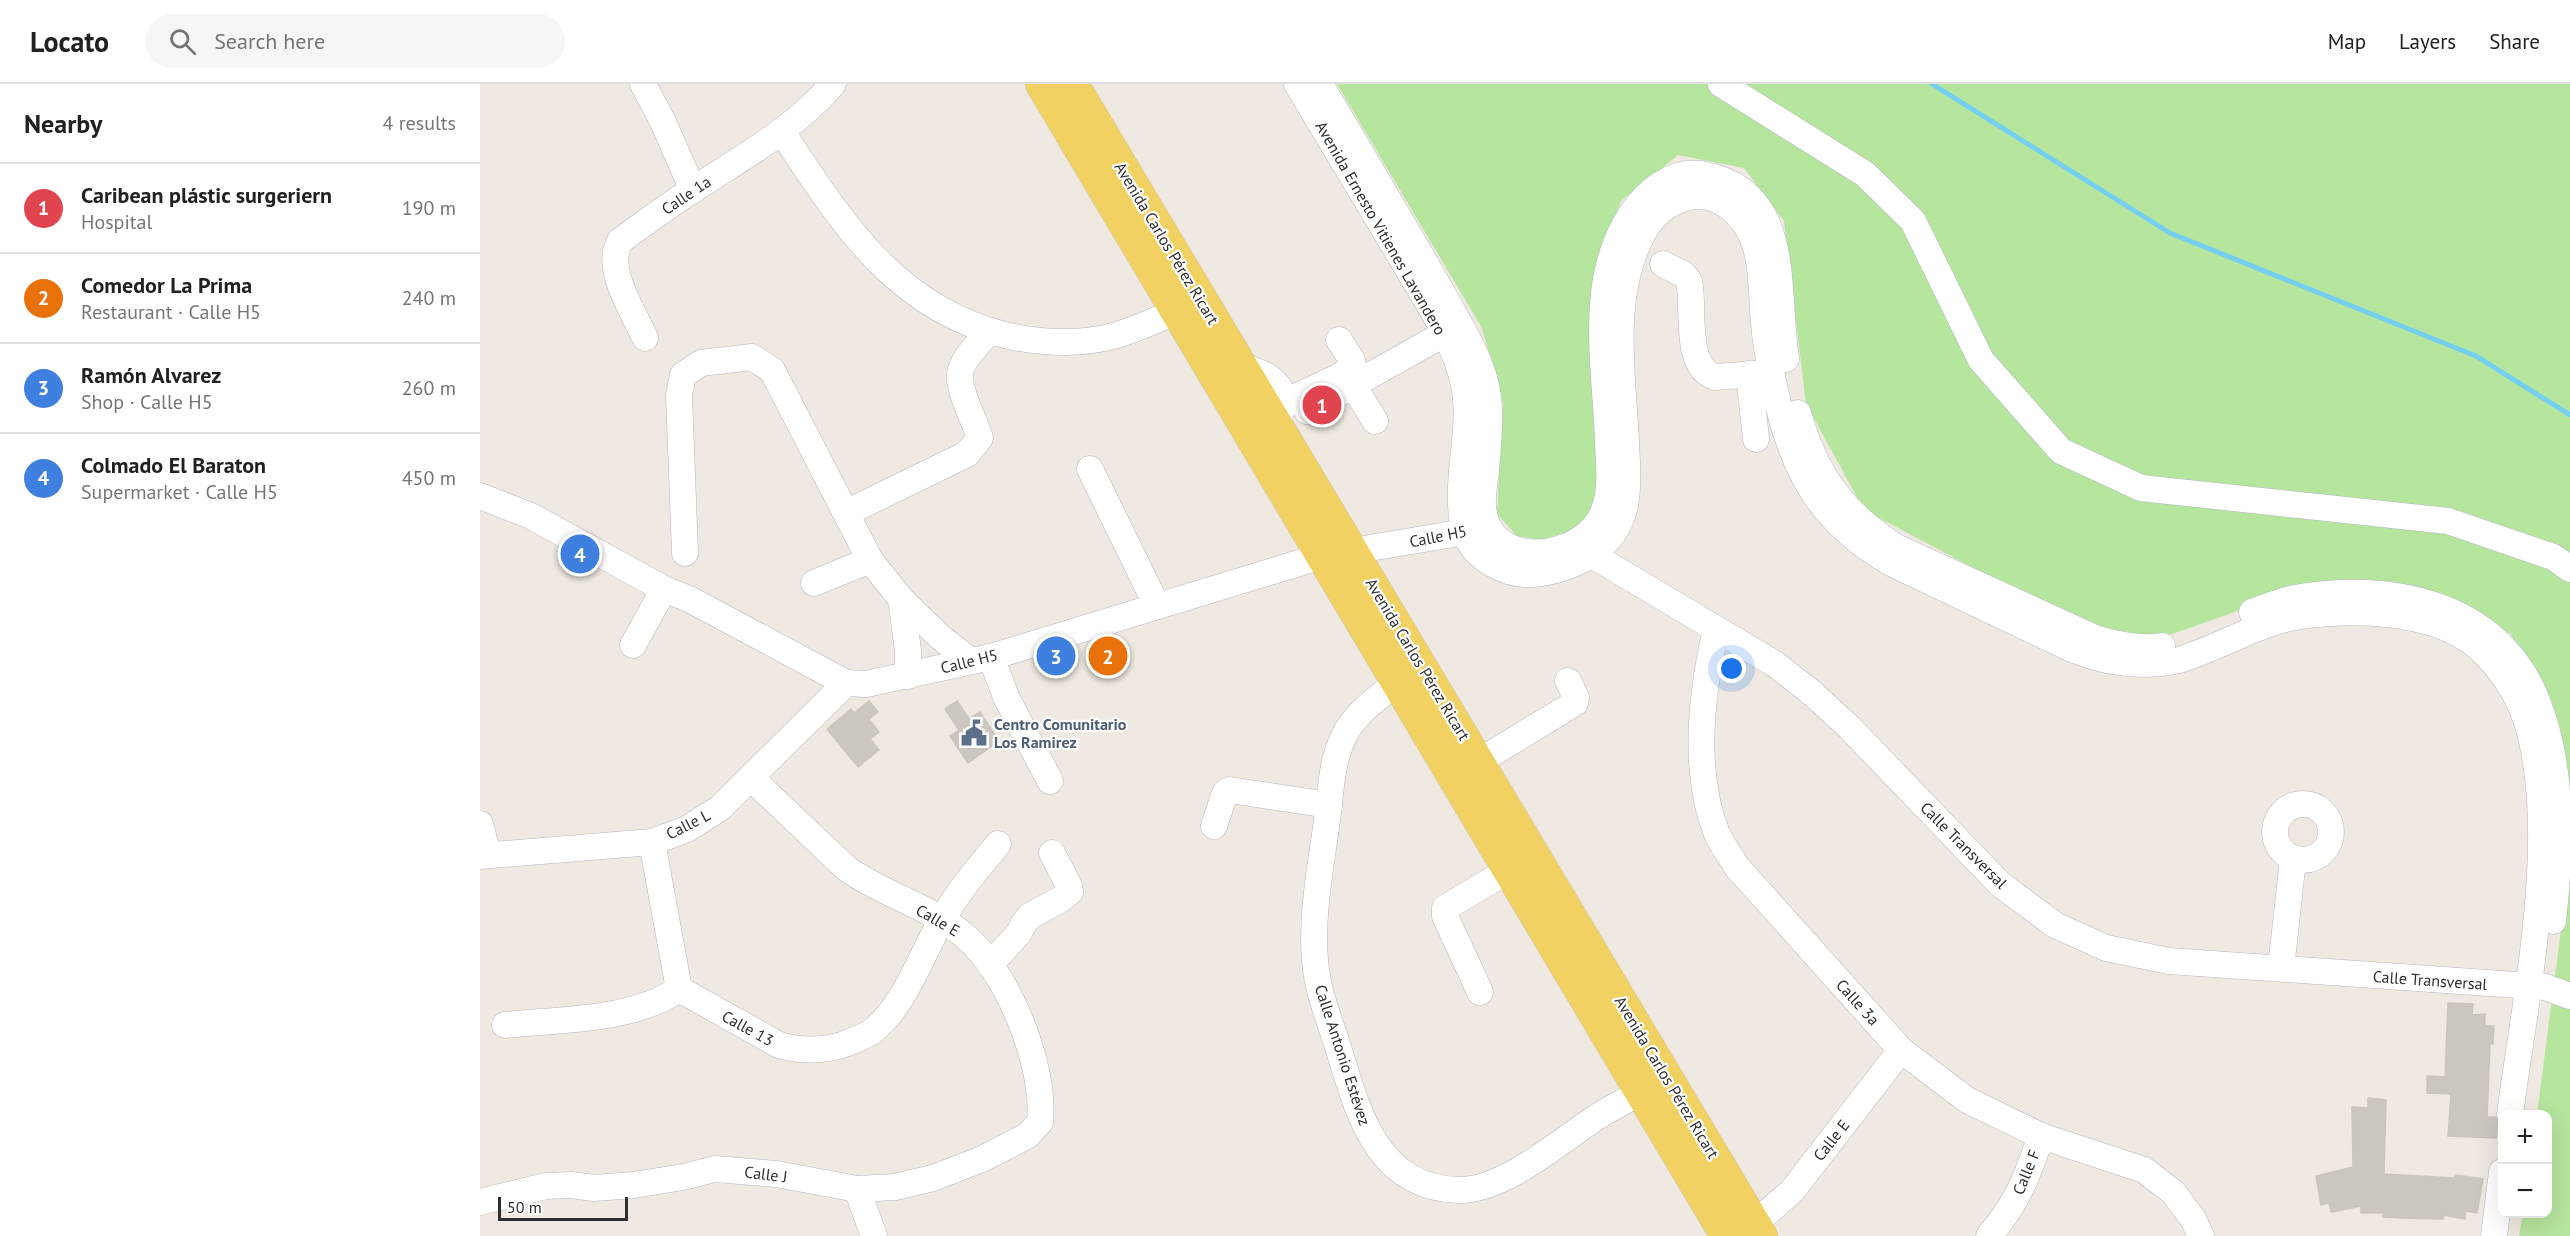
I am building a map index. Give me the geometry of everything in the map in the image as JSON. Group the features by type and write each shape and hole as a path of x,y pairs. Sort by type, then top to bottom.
{"main road":[{"name":"Avenida Carlos Pérez Ricart","path":"1042,84 1177,311 1478,762 1747,1232"},
{"name":"Avenida Carlos Pérez Ricart","path":"1072,84 1242,366 1290,412 1338,554 1397,682 1641,1092 1747,1232"}],"street":[{"path":"643,84 662,120 693,190"},
{"name":"Calle 1a","path":"645,338 615,271 614,251 620,241 782,132 818,101 833,84"},
{"name":"Avenida Ernesto Vitienes Lavandero","path":"1297,84 1444,334 1466,390 1461,493 1476,529 1516,550 1539,552 1558,550 1579,541 1614,511"},
{"name":"Avenida Ernesto Vitienes Lavandero","path":"1320,84 1417,248 1477,358 1485,379 1489,432 1482,505 1470,543 1481,556 1510,572 1525,575 1544,573 1592,555 1606,543 1627,472 1622,297 1626,272 1646,228 1658,212 1672,202 1689,196 1703,195 1717,199 1744,220 1756,245 1760,262 1764,322 1760,374 1797,465 1822,507 1845,531 1891,563 2095,648 2150,648 2173,644 2293,598 2353,593 2413,598 2474,621 2511,656 2527,680 2546,726 2553,765 2559,835 2557,872 2511,1110"},
{"path":"1721,84 1865,174 1913,221 1981,360 2061,452 2141,488 2448,521 2553,557 2570,569"},
{"path":"782,132 826,198 878,262 927,302 955,319 990,331 1033,341 1065,342 1089,340 1134,329 1177,311"},
{"name":"Avenida Ernesto Vitienes Lavandero","path":"1614,511 1609,481 1603,300 1611,262 1627,220 1655,187 1673,178 1693,173 1716,177 1736,186 1753,202 1766,219 1774,239 1778,261 1783,338 1797,410 1815,462 1844,505 1896,547 2095,648"},
{"path":"1663,264 1683,274 1689,281 1693,344 1700,366 1708,375 1715,377 1760,374 1756,439"},
{"path":"846,513 967,454 975,446 980,438 963,393 960,379 961,369 990,331"},
{"path":"1290,412 1353,386 1444,334"},
{"path":"1290,412 1353,367 1352,360 1339,340"},
{"path":"685,553 679,395 683,375 701,363 752,357 772,370 870,560 901,599 940,637 981,659 1007,699 1050,781"},
{"path":"1353,386 1375,421"},
{"path":"1090,469 1157,606"},
{"name":"Calle H5","path":"480,496 531,516 664,589 688,599 846,683 866,684 981,659 1338,554 1476,529"},
{"name":"Calle Transversal","path":"1592,555 1775,664 1812,693 1849,727 2000,884 2055,925 2106,948 2169,961 2536,987 2570,996"},
{"path":"814,583 870,560"},
{"path":"633,645 664,589"},
{"path":"901,599 908,650 908,676"},
{"name":"Calle 3a","path":"1716,630 1705,675 1701,727 1708,795 1718,835 1736,866 1901,1050 1967,1100 2041,1136 2144,1170 2173,1192 2193,1219 2201,1236"},
{"path":"1478,762 1575,703 1576,697 1568,681"},
{"name":"Calle Antonio Estévez","path":"1397,682 1355,717 1336,755 1314,927 1315,960 1321,997 1360,1116 1376,1146 1395,1166 1414,1179 1436,1187 1461,1190 1488,1184 1529,1164 1593,1120 1641,1092"},
{"name":"Calle L","path":"484,855 652,842 687,829 720,808 846,683"},
{"name":"Calle E","path":"751,778 846,868 862,879 941,920 966,937 990,965 1013,1006 1034,1059 1041,1091 1040,1122"},
{"path":"1214,826 1225,793 1229,790 1329,805"},
{"path":"480,824 484,855"},
{"path":"505,1025 619,1013 647,1006 665,998 679,988 652,842"},
{"name":"Calle 13","path":"679,988 779,1045 795,1050 828,1049 854,1041 875,1030 903,995 941,920 968,880 998,844"},
{"path":"990,965 1019,933 1030,916 1070,892 1052,853"},
{"path":"2281,968 2294,859"},
{"path":"1480,992 1444,916 1445,908 1509,870"},
{"name":"Avenida Ernesto Vitienes Lavandero","path":"2528,1110 2536,987"},
{"name":"Calle E","path":"1747,1232 1792,1191 1901,1050"},
{"name":"Calle J","path":"480,1203 546,1186 594,1188 634,1185 716,1169 776,1174 857,1189 895,1187 933,1178 982,1158 1027,1136 1040,1122"},
{"name":"Calle F","path":"1989,1236 2002,1221 2025,1185 2041,1136"},
{"path":"857,1189 874,1236"},
{"path":"2502,1218 2502,1236"},
{"path":"2502,1236 2513,1218"}],"green space":[{"path":"1337,84 2570,84 2570,806 2555,717 2511,634 2427,589 2309,586 2172,634 2122,635 2002,583 1864,510 1806,404 1784,221 1744,168 1678,155 1621,201 1596,267 1596,505 1575,529 1542,540 1517,536 1497,514 1503,403 1482,328"},
{"path":"2570,861 2570,1236 2519,1236 2522,1218 2552,1218 2552,1110 2538,1110"}],"building":[{"path":"1114,635 1125,657 1099,670 1092,654 1100,650 1095,641"},
{"path":"1065,650 1072,661 1052,672 1044,657"},
{"path":"869,701 878,712 869,719 879,732 870,739 879,750 858,767 827,729 851,709 854,713"},
{"name":"Centro Comunitario Los Ramirez","path":"957,701 969,719 980,712 999,741 968,763 950,736 959,730 945,709"},
{"path":"2448,1003 2473,1004 2472,1015 2485,1014 2485,1026 2494,1026 2493,1044 2490,1044 2487,1117 2496,1117 2498,1122 2496,1138 2448,1136 2451,1094 2427,1093 2427,1076 2445,1077"},
{"path":"2368,1098 2386,1100 2384,1174 2455,1178 2456,1175 2483,1179 2477,1213 2466,1211 2465,1219 2444,1215 2443,1219 2400,1218 2383,1217 2383,1213 2361,1213 2361,1206 2331,1212 2329,1203 2321,1205 2316,1176 2353,1167 2352,1107 2368,1108"}],"waterway":[{"path":"1932,84 2170,233 2476,356 2570,415"}],"place":[{"name":"Caribean plástic surgeriern","path":"1322,405"},
{"name":"Colmado El Baraton","path":"580,554"},
{"name":"Ramón Alvarez","path":"1056,656"},
{"name":"Comedor La Prima","path":"1108,656"},
{"name":"Centro Comunitario Los Ramirez","path":"974,733"}]}
